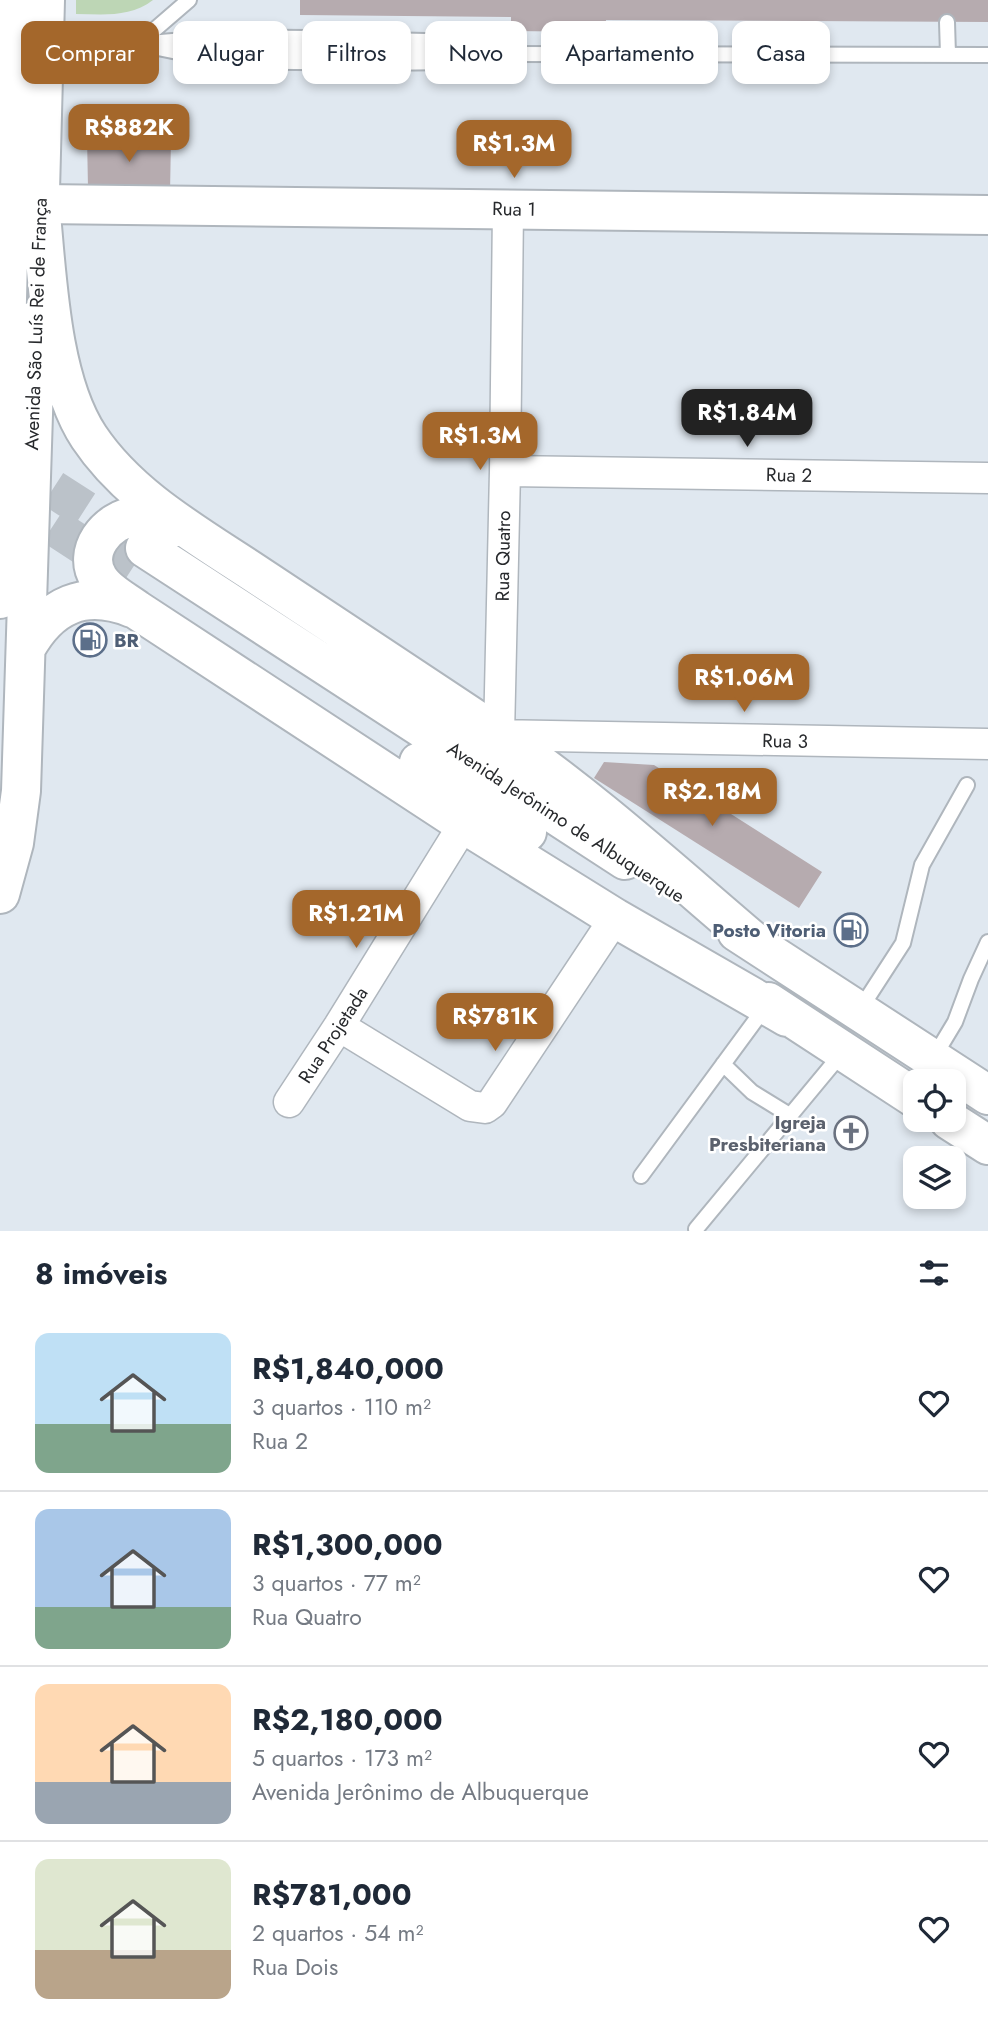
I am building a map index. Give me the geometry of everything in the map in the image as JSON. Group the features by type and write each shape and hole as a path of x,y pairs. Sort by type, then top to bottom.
{"main road":[{"name":"Avenida São Luís Rei de França","path":"0,599 3,290 14,0"},
{"name":"Avenida São Luís Rei de França","path":"45,0 45,21"},
{"name":"Avenida São Luís Rei de França","path":"0,894 14,843 21,791 43,84"},
{"name":"Rua 1","path":"40,204 988,215"},
{"path":"40,204 55,335 62,371 77,416 89,437 127,482 144,498 208,542 499,735 564,782 759,946"},
{"path":"208,542 157,518 129,517 109,527 97,545 94,558 96,573 104,585 137,578 464,824 615,918 777,1010"},
{"path":"26,648 44,621 55,612 81,601 106,600 137,578"},
{"name":"Avenida Jerônimo de Albuquerque","path":"137,578 759,946 988,1095"},
{"name":"Avenida Jerônimo de Albuquerque","path":"137,578 615,890 777,1010 903,1090"},
{"path":"966,1131 988,1145"}],"street":[{"name":"Rua Quatro","path":"499,735 508,209"},
{"name":"Rua 2","path":"505,471 988,478"},
{"name":"Rua 3","path":"499,735 988,744"},
{"name":"Rua Projetada","path":"289,1102 340,1026 464,824"},
{"path":"340,1026 471,1106 485,1108 492,1103 615,918"}],"lane":[{"path":"52,21 60,0"},
{"path":"159,26 189,0"},
{"path":"947,22 948,55"},
{"path":"159,42 219,37 425,41"},
{"path":"159,48 221,61 425,62"},
{"path":"527,54 988,55"},
{"path":"859,1012 903,943 922,865 967,785"},
{"path":"933,1059 955,1022 988,942"},
{"path":"641,1177 723,1064 777,1010"},
{"path":"696,1229 843,1052"},
{"path":"723,1064 752,1092 791,1116"}],"green space":[{"path":"76,0 153,0 135,10 116,14 76,14"}],"building":[{"path":"300,0 988,0 988,22 541,21 541,31 527,31 527,21 511,21 511,17 300,15"},
{"path":"87,137 171,139 170,193 88,188"},
{"path":"604,762 654,765 822,872 799,908 594,778"}],"tunnel":[{"path":"5,458 137,543"},
{"path":"5,495 128,575"}],"place":[{"name":"BR","path":"90,640"},
{"name":"Posto Vitoria","path":"851,930"},
{"name":"Igreja Presbiteriana","path":"851,1133"}]}
